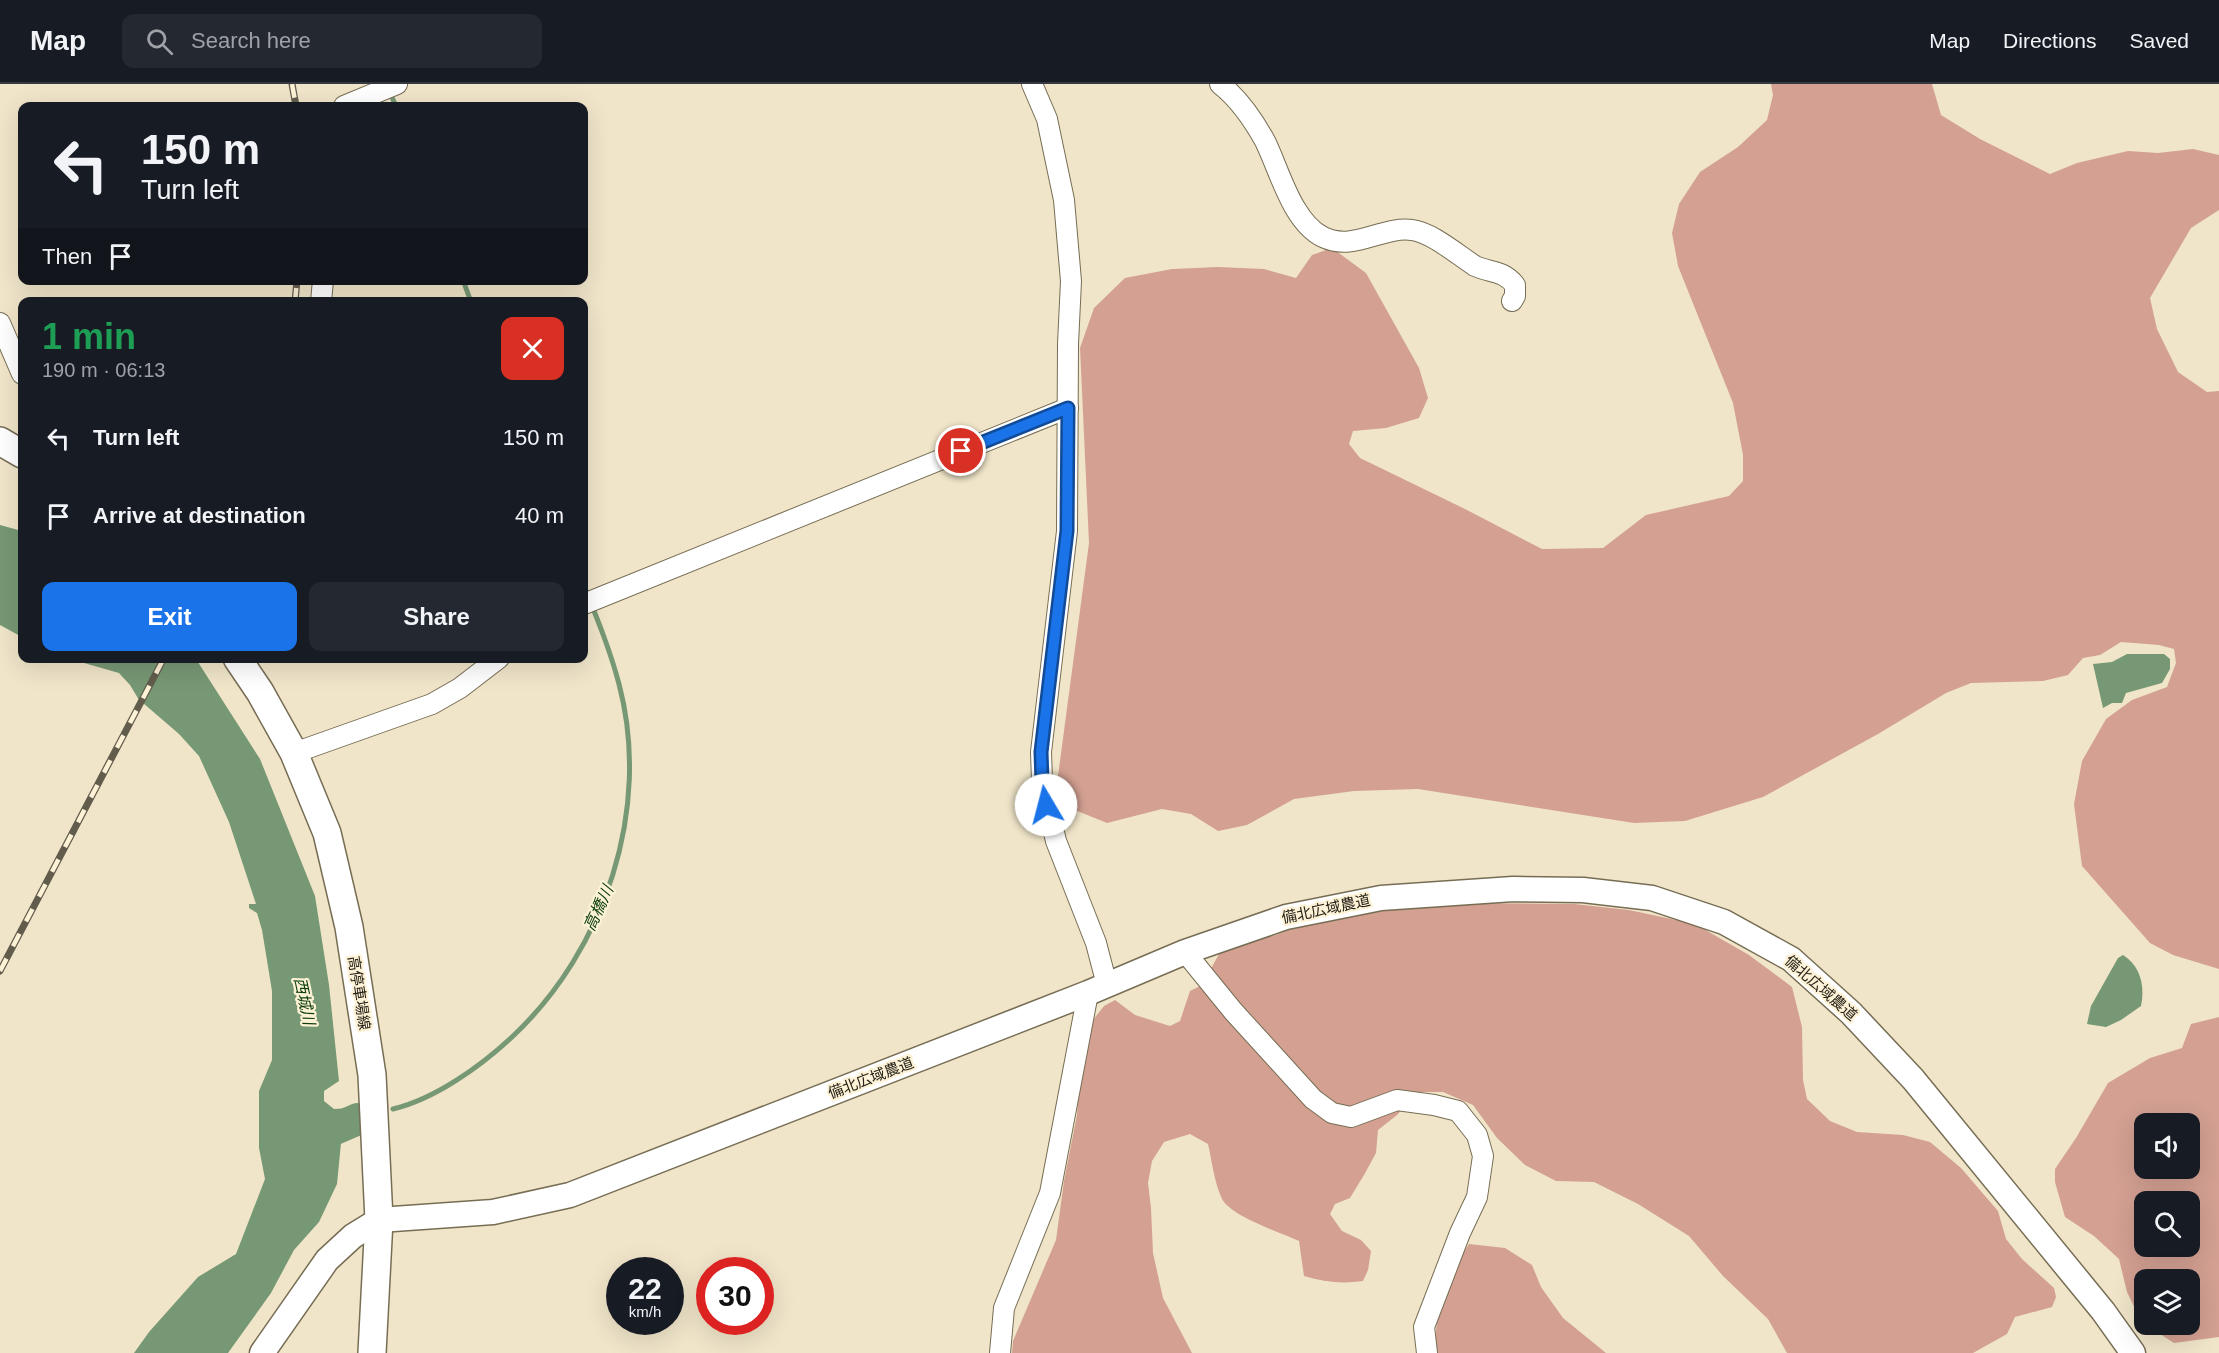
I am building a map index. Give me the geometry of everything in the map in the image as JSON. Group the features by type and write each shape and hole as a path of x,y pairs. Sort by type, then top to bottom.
{"main road":[{"path":"0,441 18,452"},
{"name":"高停車場線","path":"240,663 260,692 294,753 327,833 349,927 372,1075 379,1220 372,1353"}],"street":[{"path":"1000,1353 1004,1308 1050,1193 1098,989 1096,944 1056,841 1042,781 1041,752 1067,531 1071,281 1064,200 1047,120 1032,84"},
{"path":"1220,84 1228,90 1250,118 1265,141 1284,189 1311,228 1322,237 1334,241 1350,242 1398,230 1416,231 1475,266 1504,274 1515,285 1515,296 1512,301"},
{"path":"354,102 390,87"},
{"path":"0,323 18,365"},
{"path":"591,601 1068,408"},
{"path":"294,753 432,704 492,663"},
{"name":"備北広域農道","path":"379,1220 493,1212 570,1195 1098,989 1185,952 1286,917 1381,898 1513,889 1583,890 1652,898 1724,922 1791,959 1851,1013 1912,1079 2103,1311 2133,1353"},
{"path":"1185,952 1233,1011 1313,1099 1332,1113 1351,1117 1397,1100 1434,1105 1458,1111 1477,1135 1483,1156 1477,1197 1460,1233 1424,1327 1427,1353"},
{"path":"262,1353 327,1260 353,1236 379,1220"}],"shaded area":[{"path":"1771,84 1932,84 1941,115 1980,139 2050,174 2077,163 2128,151 2158,153 2193,149 2219,155 2219,210 2191,228 2150,298 2157,329 2178,372 2207,392 2219,391 2219,969 2173,955 2150,943 2082,866 2074,804 2082,761 2106,719 2132,700 2167,687 2176,663 2174,649 2159,645 2121,642 2100,655 2083,658 2068,675 2043,681 1971,683 1946,693 1878,734 1763,797 1685,821 1634,823 1418,789 1354,791 1294,799 1247,825 1218,831 1191,814 1162,809 1107,823 1075,810 1058,776 1089,543 1080,348 1094,308 1125,278 1172,269 1218,267 1264,269 1296,278 1312,255 1332,248 1366,273 1419,368 1428,398 1419,418 1386,428 1353,431 1349,444 1360,458 1542,549 1603,548 1646,515 1729,496 1743,481 1743,455 1733,403 1678,266 1672,233 1679,204 1700,172 1738,147 1767,120 1773,95"},
{"path":"1447,903 1574,904 1629,910 1695,924 1749,955 1792,987 1802,1027 1803,1080 1807,1099 1830,1121 1857,1132 1903,1135 1930,1142 1961,1168 1998,1211 2006,1239 2022,1259 2054,1288 2056,1297 2052,1307 2015,1317 2007,1334 1973,1353 1787,1353 1768,1319 1723,1276 1689,1236 1638,1204 1594,1182 1556,1181 1525,1165 1497,1138 1473,1105 1443,1092 1419,1092 1397,1115 1378,1130 1376,1153 1364,1175 1350,1198 1335,1204 1330,1214 1342,1231 1361,1240 1371,1251 1368,1270 1363,1281 1333,1282 1304,1276 1299,1241 1246,1218 1227,1206 1217,1186 1208,1144 1190,1134 1164,1142 1152,1161 1148,1183 1153,1253 1163,1298 1192,1353 1012,1353 1013,1341 1056,1240 1064,1181 1077,1115 1080,1064 1089,1025 1104,1006 1115,1000 1135,1015 1170,1026 1180,1021 1190,991 1202,985 1219,954 1237,943 1276,935 1312,920"},
{"path":"2219,1017 2219,1337 2174,1343 2162,1335 2200,1335 2200,1269 2134,1269 2134,1306 2127,1292 2119,1259 2094,1236 2065,1217 2055,1182 2055,1169 2108,1083 2150,1058 2182,1048 2191,1024"},
{"path":"1469,1244 1505,1248 1532,1265 1541,1287 1563,1318 1606,1353 1437,1353 1437,1323 1442,1298 1453,1269"}],"water":[{"path":"0,525 18,530 18,635 0,625"},
{"path":"2127,654 2164,654 2170,659 2170,669 2162,683 2126,693 2122,703 2112,703 2103,708 2093,664 2112,662"},
{"path":"84,663 159,663 139,700 119,673"},
{"name":"西城川","path":"164,663 199,663 260,759 315,896 329,985 339,1081 324,1091 324,1101 334,1109 351,1108 354,1129 341,1143 337,1184 319,1222 294,1250 271,1293 228,1353 134,1353 149,1332 198,1277 236,1254 265,1179 259,1148 259,1091 272,1060 272,991 262,930 257,913 249,908 249,904 256,904 229,822 199,756 179,734 143,703"},
{"path":"2123,955 2138,971 2142,984 2141,1006 2106,1027 2087,1024 2091,1006 2118,958"}],"waterway":[{"name":"高橋川","path":"389,91 394,102"},
{"name":"高橋川","path":"465,285 469,297"},
{"name":"高橋川","path":"393,1109 425,1098 457,1080 512,1037 545,1002 573,963 595,920 613,875 624,828 629,780 628,731 619,684 588,596"},
{"name":"高橋川","path":"321,1135 358,1119"}],"railway":[{"path":"292,84 295,102"},
{"path":"295,297 297,285"},
{"path":"0,971 161,663"}],"route":[{"path":"961,451 1068,408 1067,531 1041,752 1046,805"}]}
